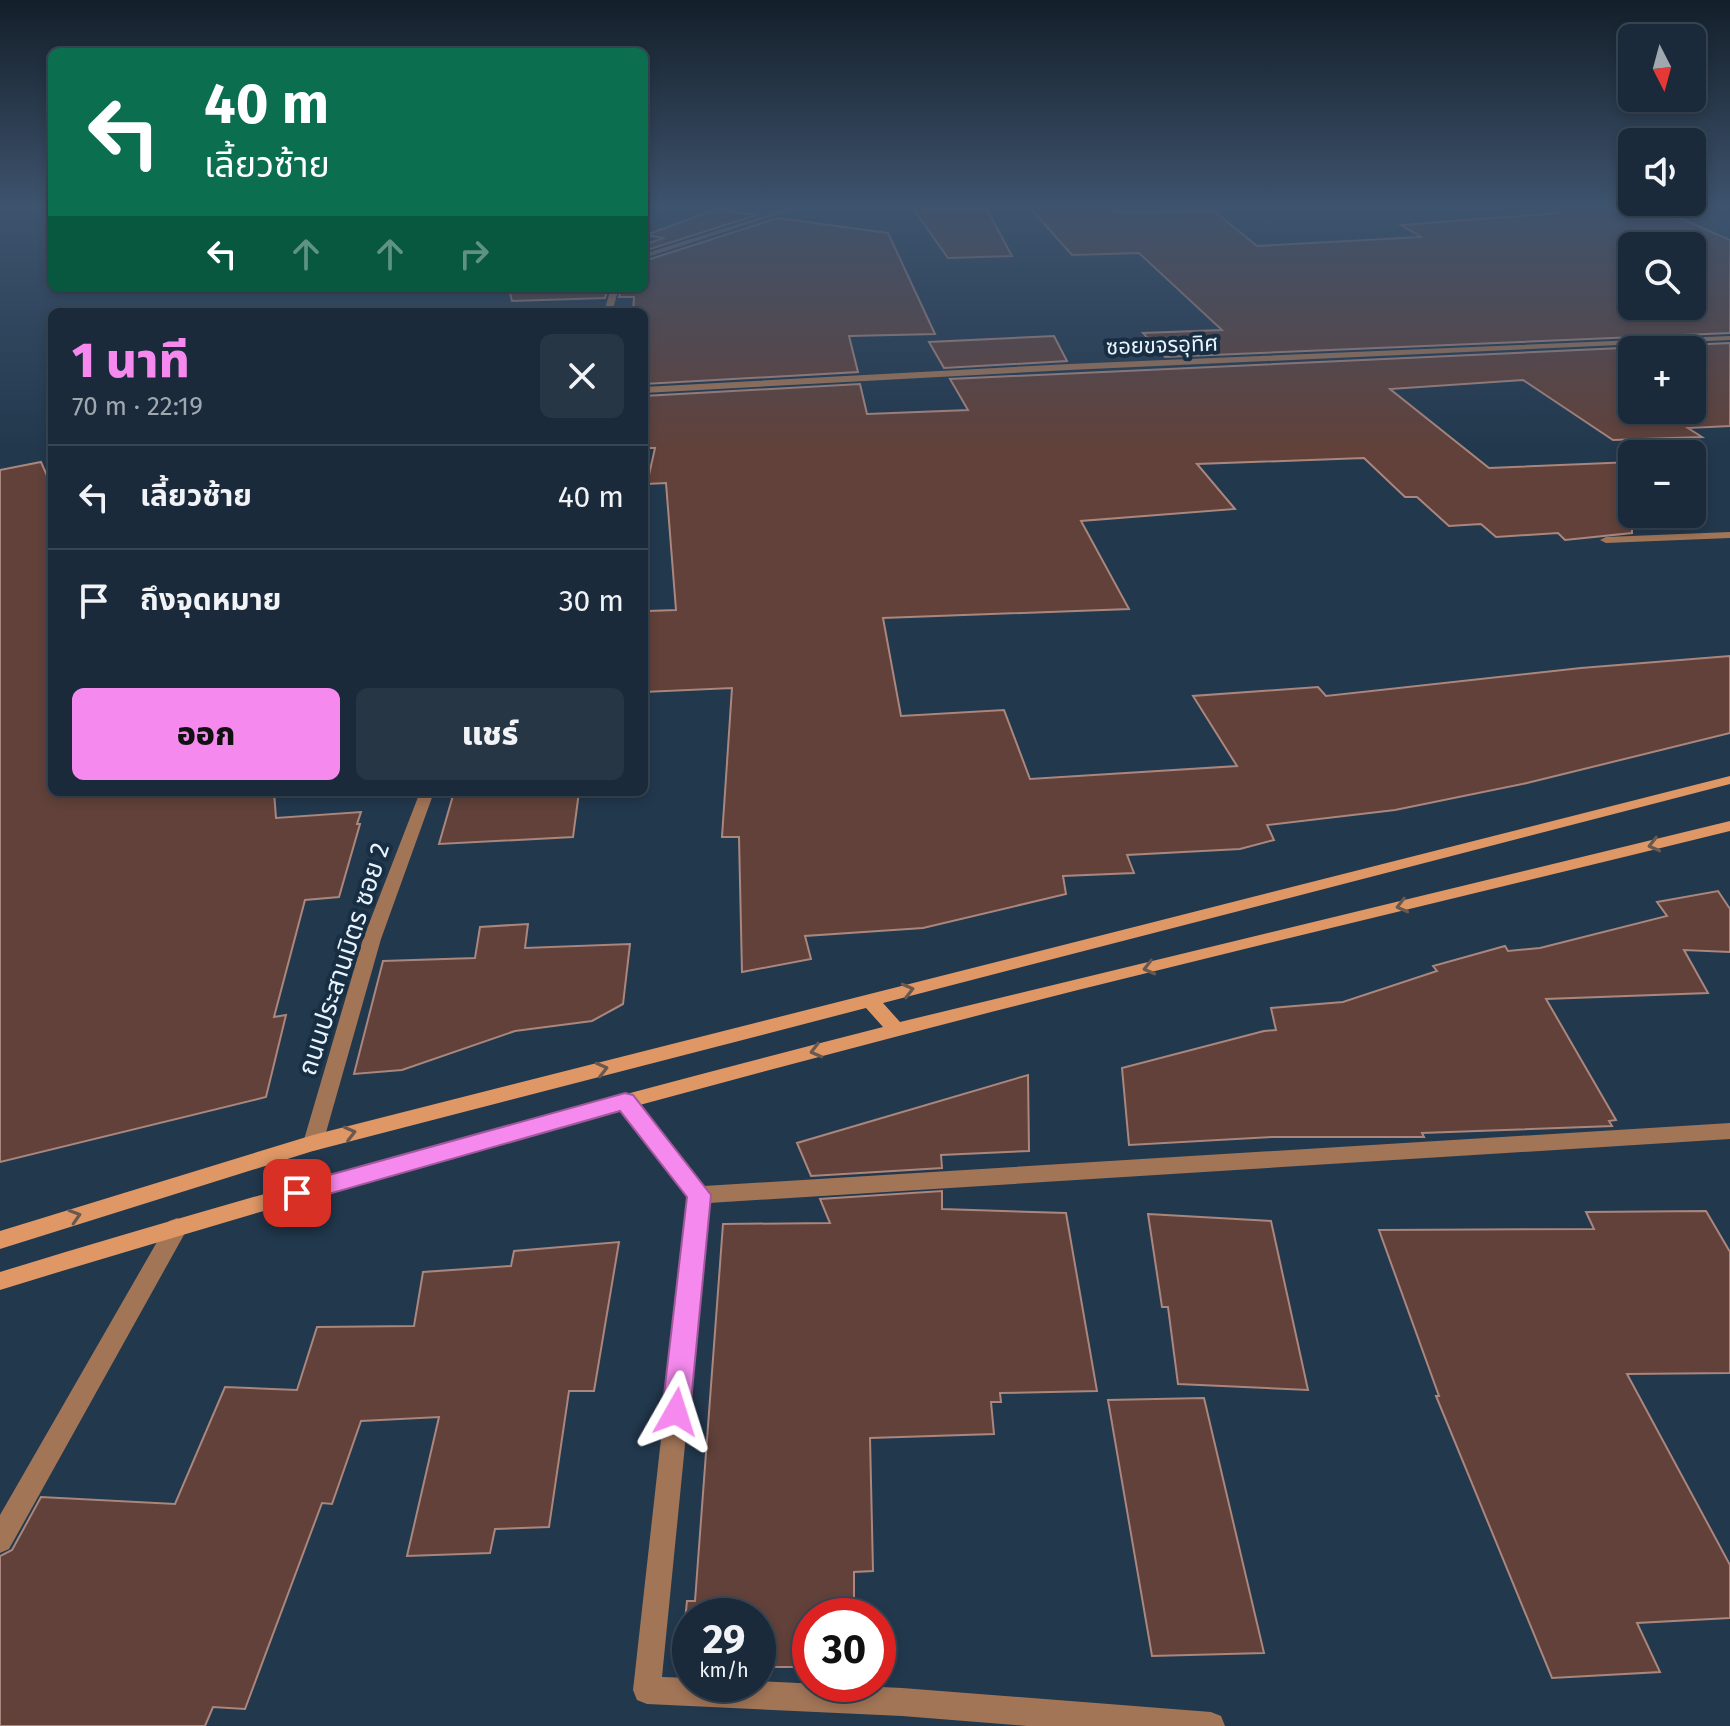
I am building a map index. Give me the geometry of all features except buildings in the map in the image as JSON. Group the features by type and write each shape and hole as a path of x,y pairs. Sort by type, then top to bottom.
{"main road":[{"path":"0,1240 313,1143 1730,780"},
{"path":"0,1281 177,1227 625,1101 896,1030 1730,826"},
{"path":"870,1000 896,1030"}],"street":[{"name":"ซอยขจรอุทิศ","path":"648,390 1085,366 1730,338"},
{"path":"1606,540 1730,535"},
{"name":"ถนนประสานมิตร ซอย 2","path":"313,1143 372,939 426,796"},
{"path":"625,1101 699,1195 647,1690 902,1702 1211,1726"},
{"path":"699,1195 1730,1131"},
{"path":"0,1540 177,1227"}],"route":[{"path":"297,1193 625,1101 699,1195 676,1412"}]}
